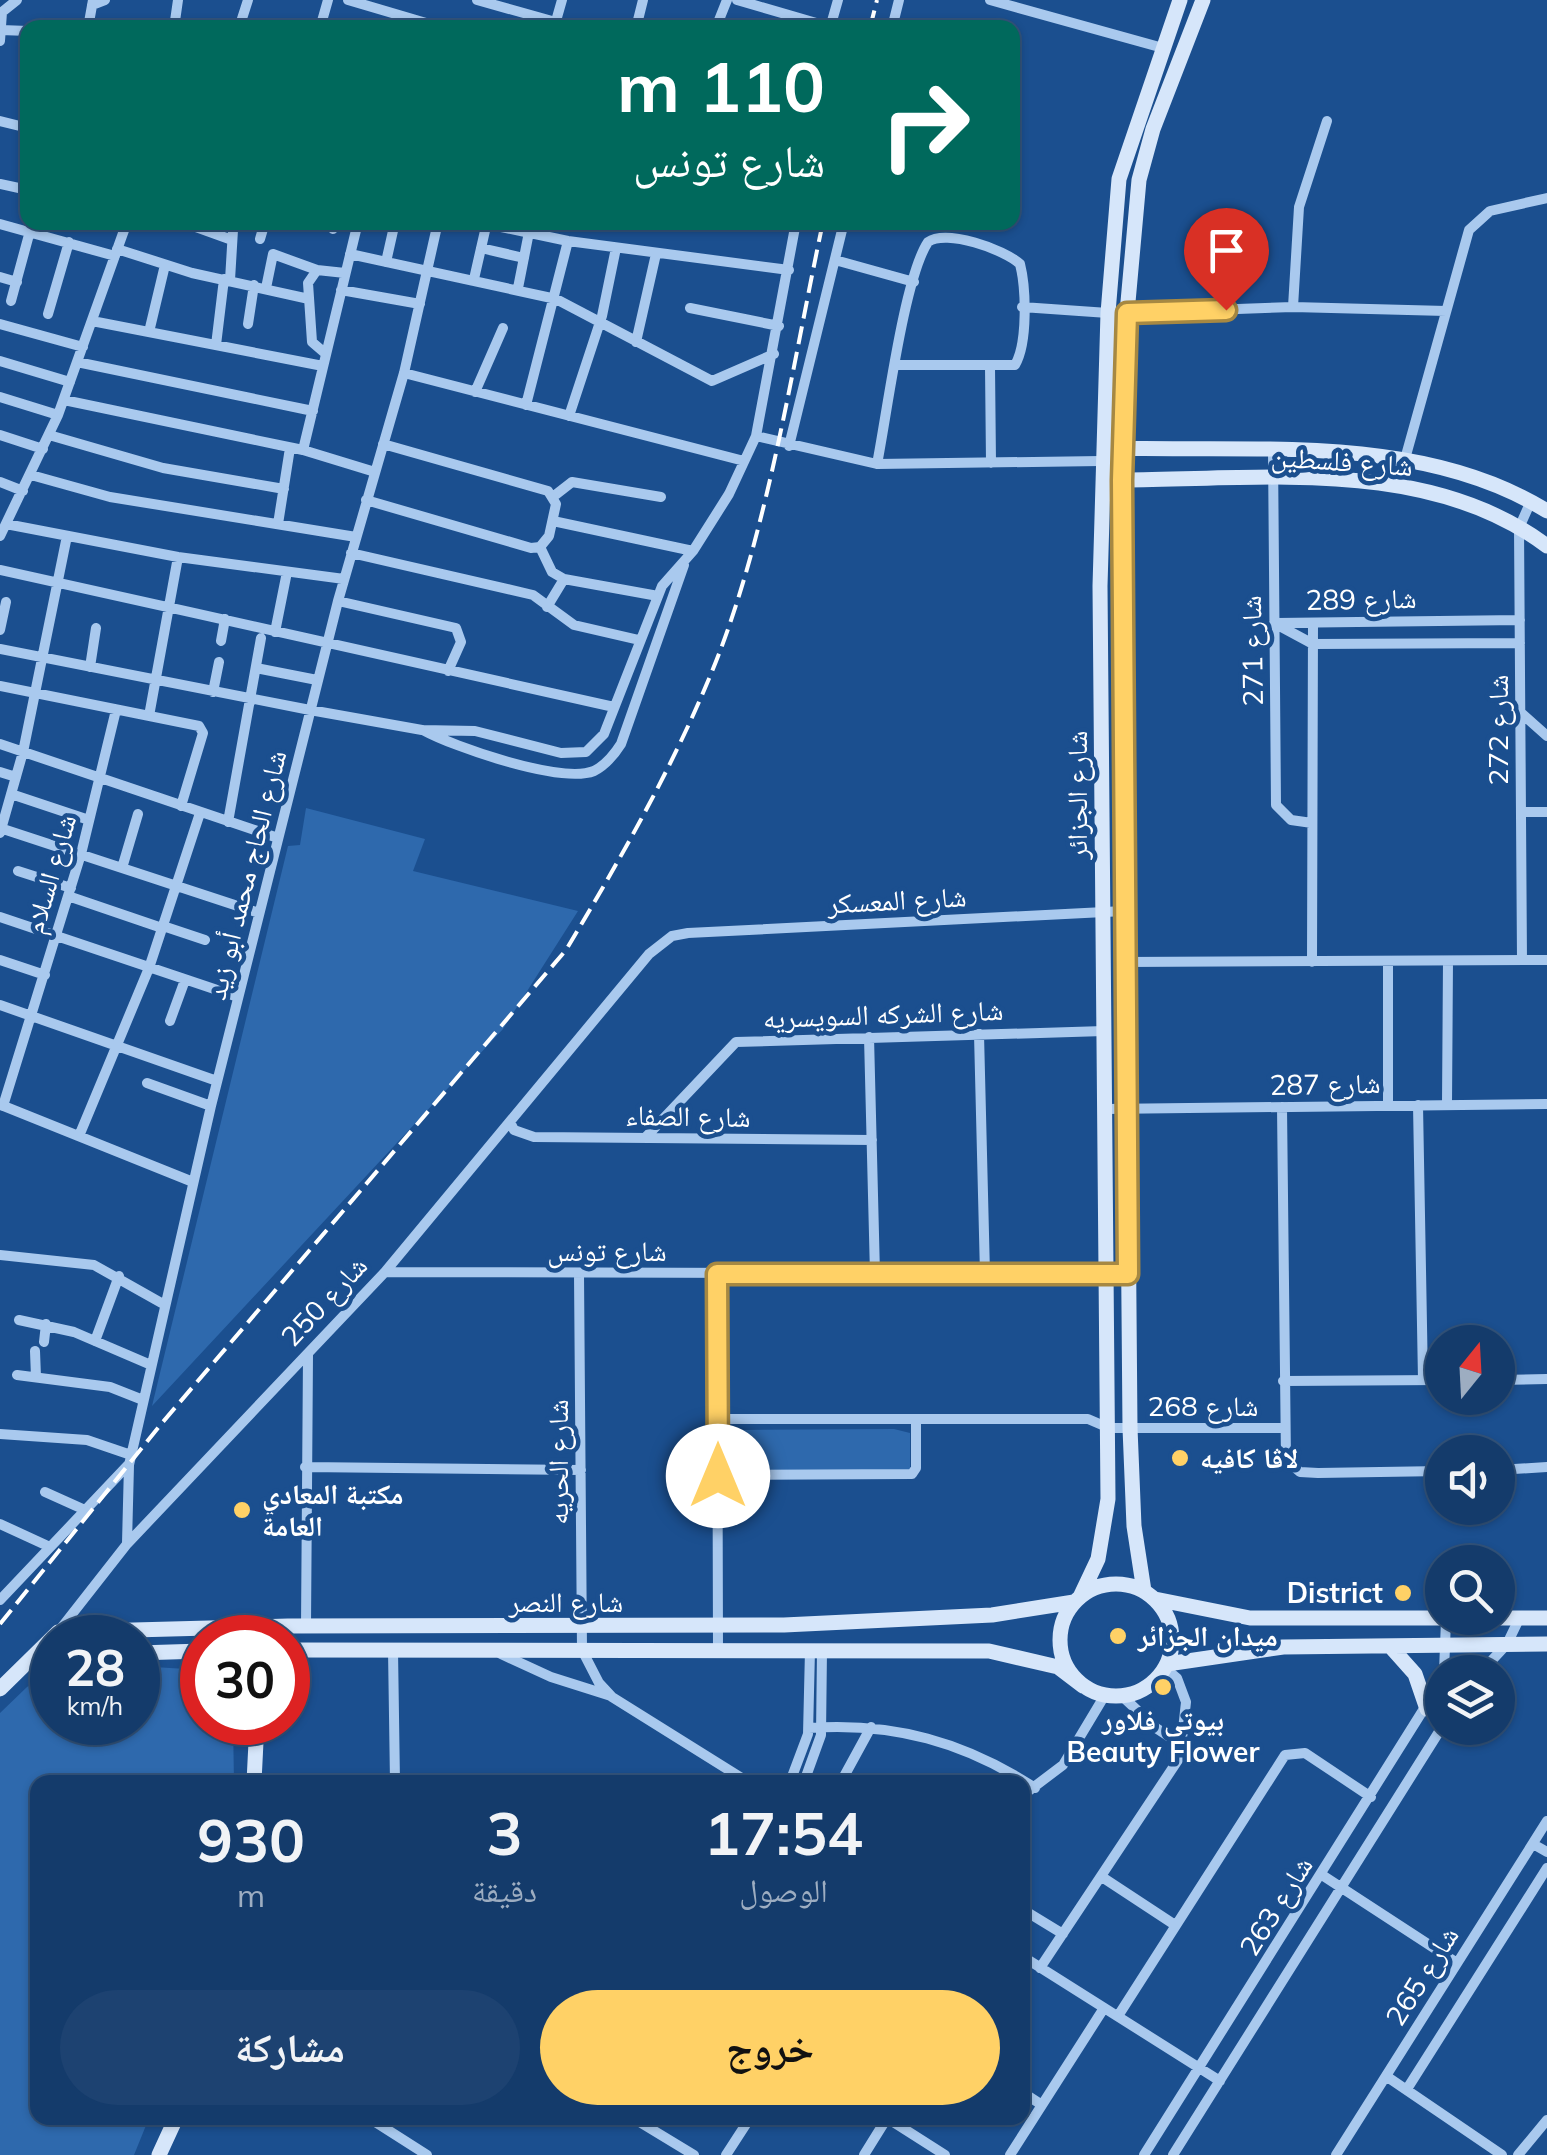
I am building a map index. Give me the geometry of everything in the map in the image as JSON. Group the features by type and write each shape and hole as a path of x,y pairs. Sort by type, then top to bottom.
{"street":[{"path":"0,41 4,9 17,0"},
{"path":"92,3 105,0"},
{"path":"348,0 416,20"},
{"path":"477,0 539,20"},
{"path":"720,20 727,0"},
{"path":"737,0 806,20"},
{"path":"990,0 1163,48"},
{"name":"شارع الجزائر","path":"1077,1598 1098,1558 1104,1529 1109,1428 1101,461 1108,313 1119,179 1180,0"},
{"name":"شارع الجزائر","path":"1150,1595 1134,1526 1130,1428 1122,448 1127,313 1139,180 1153,130 1204,0"},
{"path":"1293,307 1299,207 1327,121"},
{"path":"1406,459 1475,222 1490,211 1547,198"},
{"path":"26,230 309,299"},
{"path":"124,230 50,435 3,527 178,557 344,579"},
{"path":"216,230 233,235 216,345"},
{"path":"260,240 263,230"},
{"path":"303,450 356,230"},
{"path":"386,262 393,230"},
{"name":"شارع الحاج محمد أبو زيد","path":"127,1544 130,1459 211,1106 326,645 404,374 436,230"},
{"path":"474,279 483,230"},
{"path":"518,288 530,230"},
{"path":"535,230 568,242 789,270"},
{"path":"0,649 422,730 475,732 574,755 596,745 658,596 684,566 756,436 795,230"},
{"path":"790,446 842,230"},
{"path":"11,301 30,231"},
{"path":"877,464 897,365 914,282 928,242 946,237 1013,257 1022,274 1018,361 1010,366 990,367 897,365"},
{"path":"48,314 68,242"},
{"path":"526,405 568,242"},
{"path":"248,324 274,248 317,270 346,273"},
{"path":"481,248 524,258"},
{"path":"570,416 599,323 616,248"},
{"path":"350,254 556,299 712,381 774,354"},
{"path":"636,342 656,254"},
{"path":"835,260 914,282"},
{"path":"149,332 165,265"},
{"path":"317,270 308,283 312,342 326,354"},
{"path":"0,277 16,282"},
{"path":"341,290 420,304"},
{"path":"1022,307 1108,313"},
{"path":"1127,313 1293,307 1446,311"},
{"path":"690,308 779,326"},
{"path":"92,320 323,366"},
{"path":"0,324 82,347"},
{"path":"475,392 502,328"},
{"path":"0,361 70,382"},
{"path":"78,362 313,411"},
{"path":"990,367 992,463"},
{"path":"404,374 744,461"},
{"path":"0,397 58,415"},
{"path":"64,400 303,450 375,472"},
{"path":"0,435 43,449"},
{"path":"50,435 163,468 284,489"},
{"path":"756,436 877,464 1101,461"},
{"path":"383,444 540,488 554,496"},
{"path":"278,524 290,448"},
{"name":"شارع فلسطين","path":"1122,448 1406,459 1463,475 1547,511"},
{"name":"شارع 271","path":"1272,452 1276,805 1290,820 1312,822"},
{"path":"31,475 110,497 356,537"},
{"path":"1456,501 1463,475"},
{"name":"شارع فلسطين","path":"1122,480 1368,482 1456,501 1519,528 1547,546"},
{"path":"0,482 23,491"},
{"path":"540,547 553,521 554,496 572,482 661,497"},
{"path":"366,500 540,547 552,572 564,580 658,596"},
{"name":"شارع 272","path":"1522,960 1519,528 1531,501"},
{"path":"553,521 693,551"},
{"path":"66,536 24,752 0,830 259,914"},
{"path":"351,553 533,596 574,624 639,640"},
{"path":"149,716 178,557"},
{"path":"422,730 454,745 556,772 576,775 610,760 621,744 684,566"},
{"path":"0,570 170,604 326,645 614,707"},
{"path":"275,632 287,572"},
{"path":"547,607 564,580"},
{"path":"338,601 456,628 461,642 448,672"},
{"path":"0,630 6,602"},
{"path":"221,641 225,619"},
{"name":"شارع 289","path":"1274,623 1520,620"},
{"name":"شارع 289","path":"1274,623 1313,644 1520,643"},
{"path":"1312,962 1313,623"},
{"path":"90,667 96,628"},
{"path":"228,822 261,638"},
{"path":"213,692 219,662"},
{"path":"256,668 318,680"},
{"path":"0,686 202,729 181,806"},
{"name":"شارع السلام","path":"2,1106 81,854 116,710"},
{"path":"1520,712 1547,736"},
{"path":"1102,717 1124,717"},
{"path":"0,744 278,838"},
{"path":"0,772 16,778"},
{"path":"11,794 89,820"},
{"path":"79,1136 148,968 200,812"},
{"path":"1521,812 1547,812"},
{"path":"122,868 138,814"},
{"path":"1102,849 1126,848"},
{"path":"18,871 205,940"},
{"name":"شارع المعسكر","path":"672,936 1124,911"},
{"path":"0,918 238,997"},
{"name":"شارع 250","path":"71,1615 127,1544 386,1272 649,954 672,936"},
{"path":"0,960 44,975"},
{"path":"1124,962 1547,960"},
{"path":"1447,1105 1448,961"},
{"path":"1388,962 1388,1106"},
{"path":"170,1022 185,980"},
{"path":"0,1004 217,1081"},
{"name":"شارع الشركه السويسريه","path":"645,1138 736,1042 1104,1030"},
{"path":"979,1034 985,1274"},
{"path":"869,1038 875,1274"},
{"path":"146,1083 211,1106"},
{"name":"شارع 287","path":"1104,1109 1547,1104"},
{"path":"2,1106 194,1182"},
{"path":"1283,1381 1423,1380 1418,1106"},
{"path":"1282,1107 1283,1428"},
{"name":"شارع الصفاء","path":"510,1122 514,1130 534,1137 872,1140"},
{"path":"0,1255 67,1258 119,1276 165,1305"},
{"name":"شارع تونس","path":"386,1272 1128,1274"},
{"name":"شارع الحريه","path":"580,1274 582,1650"},
{"path":"717,1274 718,1650"},
{"path":"96,1357 97,1342 119,1276"},
{"path":"18,1320 46,1324 152,1366"},
{"path":"44,1342 46,1324"},
{"path":"36,1351 36,1377"},
{"path":"306,1615 308,1355"},
{"path":"16,1375 110,1387 144,1400"},
{"path":"1515,1380 1547,1379"},
{"name":"شارع 268","path":"717,1419 1088,1419 1109,1428 1283,1428 1286,1460 1300,1472 1425,1471"},
{"path":"718,1476 912,1474 916,1468 916,1419"},
{"path":"0,1434 87,1440 130,1459 0,1600"},
{"path":"305,1467 581,1470"},
{"path":"1515,1469 1547,1467"},
{"path":"44,1492 85,1510"},
{"path":"0,1524 50,1547"},
{"path":"1182,1744 1113,1696 1082,1686 1063,1661 1060,1630 1077,1598 1105,1584 1250,1618 1425,1620"},
{"path":"1150,1595 1172,1630 1166,1666"},
{"name":"شارع النصر","path":"310,1626 717,1625 992,1615 1077,1598"},
{"path":"1515,1619 1547,1618"},
{"path":"1497,1655 1519,1619"},
{"path":"1445,1655 1446,1635"},
{"path":"1030,1791 1063,1765 1113,1696 1139,1692 1166,1666 1283,1648 1547,1644"},
{"path":"1390,1646 1415,1674 1425,1701"},
{"name":"شارع النصر","path":"310,1650 989,1651 1058,1667 1082,1686"},
{"path":"394,1650 396,1775"},
{"path":"494,1650 552,1677 612,1697 737,1775"},
{"path":"582,1650 589,1667 612,1697"},
{"path":"805,1775 815,1727 816,1650"},
{"name":"شارع 250","path":"0,1689 30,1661"},
{"path":"1040,1968 1174,1770 1182,1744 1186,1702 1177,1678 1166,1666"},
{"name":"شارع 263","path":"1144,2155 1425,1714"},
{"path":"815,1727 871,1727 926,1736 966,1749 1012,1775"},
{"path":"793,1775 815,1727"},
{"path":"844,1775 871,1727"},
{"path":"254,1775 256,1745"},
{"name":"شارع 263","path":"1173,2155 1431,1745"},
{"path":"1118,2016 1285,1755 1306,1753 1371,1798"},
{"path":"1030,1785 1035,1788"},
{"name":"شارع 265","path":"1336,2155 1547,1822"},
{"path":"1533,1844 1547,1852"},
{"name":"شارع 265","path":"1407,2089 1547,1868"},
{"path":"1322,1875 1457,1963"},
{"path":"1102,1876 1175,1925"},
{"path":"1030,1913 1063,1934"},
{"path":"1030,1961 1220,2081"},
{"path":"1030,2124 1104,2008"},
{"path":"1386,2076 1502,2155"},
{"path":"1030,2097 1042,2105"},
{"path":"1518,2155 1547,2120"},
{"path":"159,2155 173,2125"},
{"path":"380,2125 427,2155"},
{"path":"645,2125 694,2155"},
{"path":"726,2155 745,2125"},
{"path":"864,2155 883,2125"},
{"path":"898,2125 945,2155"},
{"path":"1010,2155 1029,2125"}],"shaded area":[{"path":"306,808 425,839 413,871 578,911 503,1029 152,1406 288,846 300,845"},
{"path":"894,1429 910,1433 910,1470 744,1471 732,1459 732,1441 741,1430"},
{"path":"160,1667 180,1669 180,1745 233,1745 234,1775 30,1775 30,2125 146,2125 134,2155 0,2155 0,1713 30,1685 30,1745 160,1745"}],"railway":[{"path":"872,20 877,0"},
{"path":"0,1624 162,1423 566,950 677,750 728,628 776,455 821,230"}],"place":[{"name":"لاڤا كافيه","path":"1180,1458"},
{"name":"مكتبة المعادي العامة","path":"242,1510"},
{"name":"District","path":"1403,1593"},
{"name":"ميدان الجزائر","path":"1118,1636"},
{"name":"بيوتى فلاور Beauty Flower","path":"1163,1687"}],"route":[{"path":"718,1476 717,1274 1128,1274 1122,480 1127,313 1226,310"}]}
